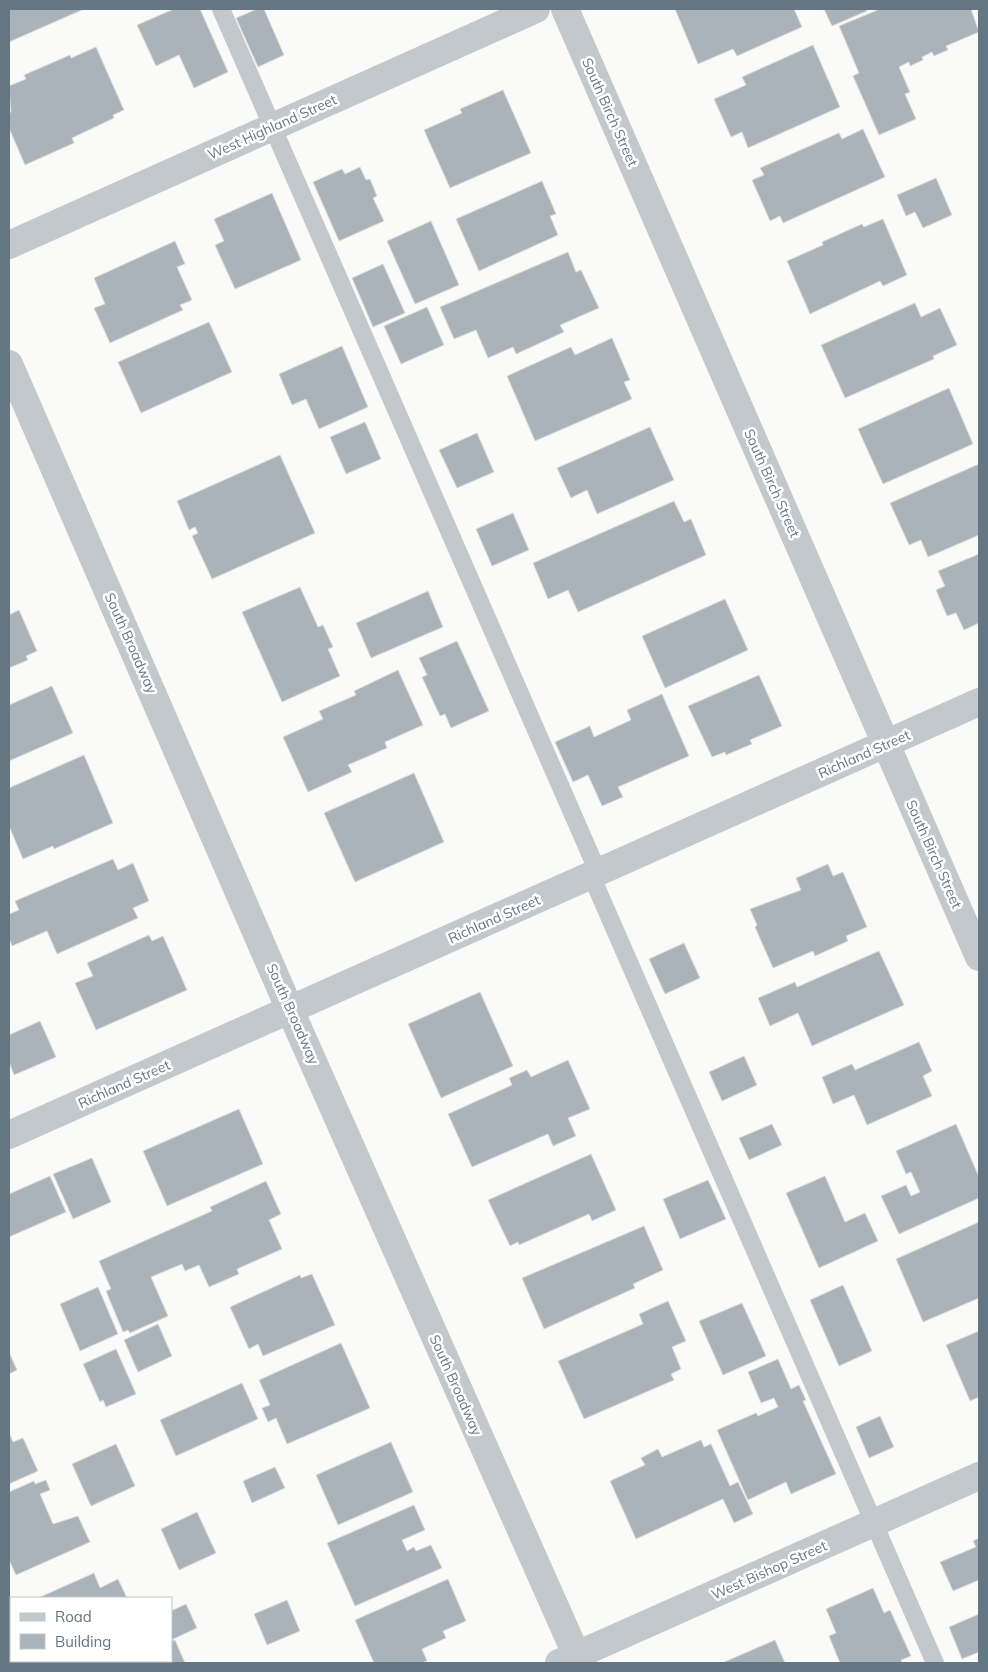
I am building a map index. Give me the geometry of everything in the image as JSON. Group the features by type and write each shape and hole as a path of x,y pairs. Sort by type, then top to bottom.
{"street":[{"name":"West Highland Street","path":"9,245 536,9"},
{"name":"South Birch Street","path":"565,9 979,957"},
{"name":"South Broadway","path":"9,364 572,1661"},
{"name":"Richland Street","path":"9,1135 979,702"},
{"name":"West Bishop Street","path":"572,1661 979,1476"}],"lane":[{"path":"221,9 935,1663"}],"building":[{"path":"9,9 84,9 9,42"},
{"path":"174,9 200,9 228,72 194,88 179,55 156,66 137,25"},
{"path":"257,9 264,9 284,55 258,67 236,18"},
{"path":"675,9 794,9 802,27 737,56 733,49 698,64"},
{"path":"824,9 866,9 867,11 832,26"},
{"path":"880,9 971,9 979,32 946,46 948,50 934,56 932,52 922,57 923,60 910,66 909,62 899,67 910,92 905,94 916,119 879,135 853,76 859,73 839,26"},
{"path":"813,45 840,107 748,148 742,132 731,137 714,99 746,85 742,77"},
{"path":"96,47 124,110 113,115 114,118 72,138 74,143 25,165 9,128 9,113 11,112 9,86 26,79 24,75 70,55 71,58"},
{"path":"503,90 531,153 450,188 424,130 462,113 460,109"},
{"path":"863,129 885,177 783,223 780,216 770,221 752,180 764,175 760,168 839,133 842,139"},
{"path":"360,167 366,180 370,179 377,196 373,198 384,221 339,241 313,182 342,169 345,174"},
{"path":"936,178 952,215 923,228 915,212 906,216 897,195"},
{"path":"542,181 556,214 550,216 558,235 479,271 456,219"},
{"path":"272,193 301,260 235,289 215,245 224,241 214,219"},
{"path":"883,219 907,275 883,286 880,281 810,314 787,261 823,245 822,242 862,224 864,227"},
{"path":"431,221 459,285 415,304 387,241"},
{"path":"175,241 185,264 177,267 192,300 180,305 183,310 110,343 94,308 105,304 94,278"},
{"path":"568,252 576,272 581,270 599,308 560,325 564,332 516,354 513,347 488,358 476,330 454,339 440,307"},
{"path":"383,264 405,313 373,327 352,278"},
{"path":"915,303 921,317 940,308 957,345 933,356 934,359 845,398 821,345"},
{"path":"427,307 444,345 401,364 384,326"},
{"path":"209,322 232,372 141,413 118,362"},
{"path":"612,338 630,380 624,382 632,399 535,441 507,376 571,347 575,355"},
{"path":"342,346 368,407 319,429 306,399 292,405 279,374"},
{"path":"949,388 973,444 883,484 858,429"},
{"path":"365,422 381,459 346,474 330,437"},
{"path":"650,427 674,480 597,514 587,490 571,498 557,468"},
{"path":"477,433 494,472 457,488 439,450"},
{"path":"280,455 315,533 212,579 192,536 198,533 195,527 189,530 177,501"},
{"path":"979,464 979,535 928,557 921,540 909,545 890,503"},
{"path":"674,501 684,522 691,519 706,555 578,612 568,590 548,599 533,563"},
{"path":"513,513 529,550 492,566 476,529"},
{"path":"979,554 979,623 964,630 956,613 947,616 936,590 945,586 938,571"},
{"path":"300,587 318,627 323,625 333,647 328,649 340,676 282,702 242,612"},
{"path":"428,591 443,627 371,658 356,623"},
{"path":"725,599 748,650 665,688 642,636"},
{"path":"19,610 37,651 26,656 28,660 9,668 9,615"},
{"path":"457,641 489,711 451,728 445,714 440,716 422,677 427,675 419,658"},
{"path":"398,670 423,725 385,742 387,748 348,765 352,772 308,792 283,737 323,719 319,711 356,695 354,691"},
{"path":"759,675 782,726 750,740 752,744 726,755 725,752 712,757 688,706"},
{"path":"52,686 73,733 9,761 9,705"},
{"path":"662,694 689,756 618,787 623,797 602,806 588,775 573,782 555,742 590,726 594,737 631,720 627,710"},
{"path":"84,755 113,823 54,849 53,846 23,859 9,826 9,788"},
{"path":"414,773 444,842 355,882 324,813"},
{"path":"113,859 118,870 133,863 149,901 133,908 138,918 57,954 47,931 12,946 9,938 9,914 19,910 15,901"},
{"path":"828,864 833,876 843,872 867,927 846,936 848,941 815,956 813,951 773,968 755,927 757,925 750,909 801,890 796,878"},
{"path":"149,935 152,941 163,936 187,990 96,1030 75,983 93,976 87,963"},
{"path":"684,943 700,978 665,994 649,959"},
{"path":"879,951 904,1005 812,1046 798,1013 770,1026 758,998 795,982 797,987"},
{"path":"480,992 513,1066 441,1098 408,1024"},
{"path":"40,1021 56,1057 14,1075 9,1062 9,1035"},
{"path":"919,1042 932,1071 923,1076 932,1096 867,1125 854,1095 833,1104 822,1077 852,1064 855,1070"},
{"path":"744,1056 757,1085 722,1101 709,1072"},
{"path":"568,1060 590,1109 568,1118 576,1136 553,1146 548,1134 472,1167 448,1114 512,1085 509,1078 527,1070 531,1077"},
{"path":"239,1109 263,1164 167,1206 143,1151"},
{"path":"772,1124 782,1145 749,1160 739,1138"},
{"path":"956,1124 979,1177 979,1198 899,1234 881,1196 906,1185 911,1196 920,1192 911,1172 906,1174 896,1151"},
{"path":"591,1154 616,1210 592,1221 589,1214 519,1245 518,1242 510,1246 488,1200"},
{"path":"92,1158 111,1202 73,1219 53,1174"},
{"path":"50,1176 66,1212 9,1237 9,1194"},
{"path":"825,1176 845,1222 865,1213 878,1241 819,1268 786,1193"},
{"path":"708,1180 726,1219 680,1239 663,1199"},
{"path":"266,1181 281,1214 269,1220 282,1249 237,1269 239,1274 209,1287 199,1265 185,1271 182,1264 151,1277 168,1316 130,1333 128,1330 123,1332 106,1291 111,1289 99,1261 212,1211 210,1207"},
{"path":"979,1222 979,1298 923,1322 896,1259"},
{"path":"644,1226 663,1270 633,1284 635,1288 544,1329 522,1278"},
{"path":"312,1274 335,1325 263,1356 258,1344 249,1349 230,1307 300,1275 301,1278"},
{"path":"843,1285 872,1351 839,1366 810,1300"},
{"path":"98,1287 118,1334 80,1351 60,1304"},
{"path":"668,1301 686,1341 672,1347 681,1369 671,1374 674,1380 584,1419 558,1361 643,1324 639,1314"},
{"path":"742,1303 766,1356 723,1375 699,1321"},
{"path":"158,1324 172,1356 138,1372 124,1340"},
{"path":"979,1331 979,1397 970,1401 946,1345"},
{"path":"341,1343 370,1408 287,1444 276,1418 268,1422 262,1408 270,1405 259,1380"},
{"path":"116,1349 136,1394 106,1407 103,1400 100,1402 83,1364"},
{"path":"9,1352 17,1370 9,1374"},
{"path":"778,1359 791,1389 799,1385 806,1400 803,1401 836,1474 791,1494 786,1482 748,1500 717,1430 756,1413 758,1416 778,1407 774,1398 761,1403 748,1372"},
{"path":"242,1383 258,1419 176,1456 160,1420"},
{"path":"880,1416 894,1447 869,1458 856,1427"},
{"path":"9,1432 13,1442 23,1438 38,1471 9,1484"},
{"path":"701,1440 704,1447 711,1444 730,1486 738,1482 753,1514 734,1523 723,1499 636,1539 610,1481 645,1465 641,1458 658,1449 662,1457"},
{"path":"391,1442 413,1492 338,1525 316,1475"},
{"path":"116,1444 135,1486 91,1506 72,1464"},
{"path":"275,1467 285,1488 252,1503 243,1481"},
{"path":"46,1480 50,1490 40,1494 53,1524 78,1516 90,1542 16,1575 9,1560 9,1492 34,1481 35,1484"},
{"path":"414,1505 425,1530 402,1540 407,1551 414,1547 416,1551 431,1545 442,1568 355,1606 327,1543"},
{"path":"197,1512 216,1553 179,1570 161,1529"},
{"path":"979,1538 979,1580 953,1591 940,1562 976,1547 973,1541"},
{"path":"94,1573 100,1588 118,1579 127,1597 40,1597"},
{"path":"448,1579 466,1621 443,1631 446,1638 422,1649 427,1661 421,1663 374,1663 355,1620"},
{"path":"873,1588 884,1613 890,1610 911,1656 901,1660 902,1663 840,1663 829,1636 836,1633 826,1609"},
{"path":"287,1600 300,1631 267,1645 254,1614"},
{"path":"186,1604 197,1628 172,1640 172,1611"},
{"path":"979,1614 979,1652 962,1659 949,1627"},
{"path":"175,1640 185,1663 94,1663 172,1662 172,1641"},
{"path":"775,1640 785,1663 722,1663"}]}
